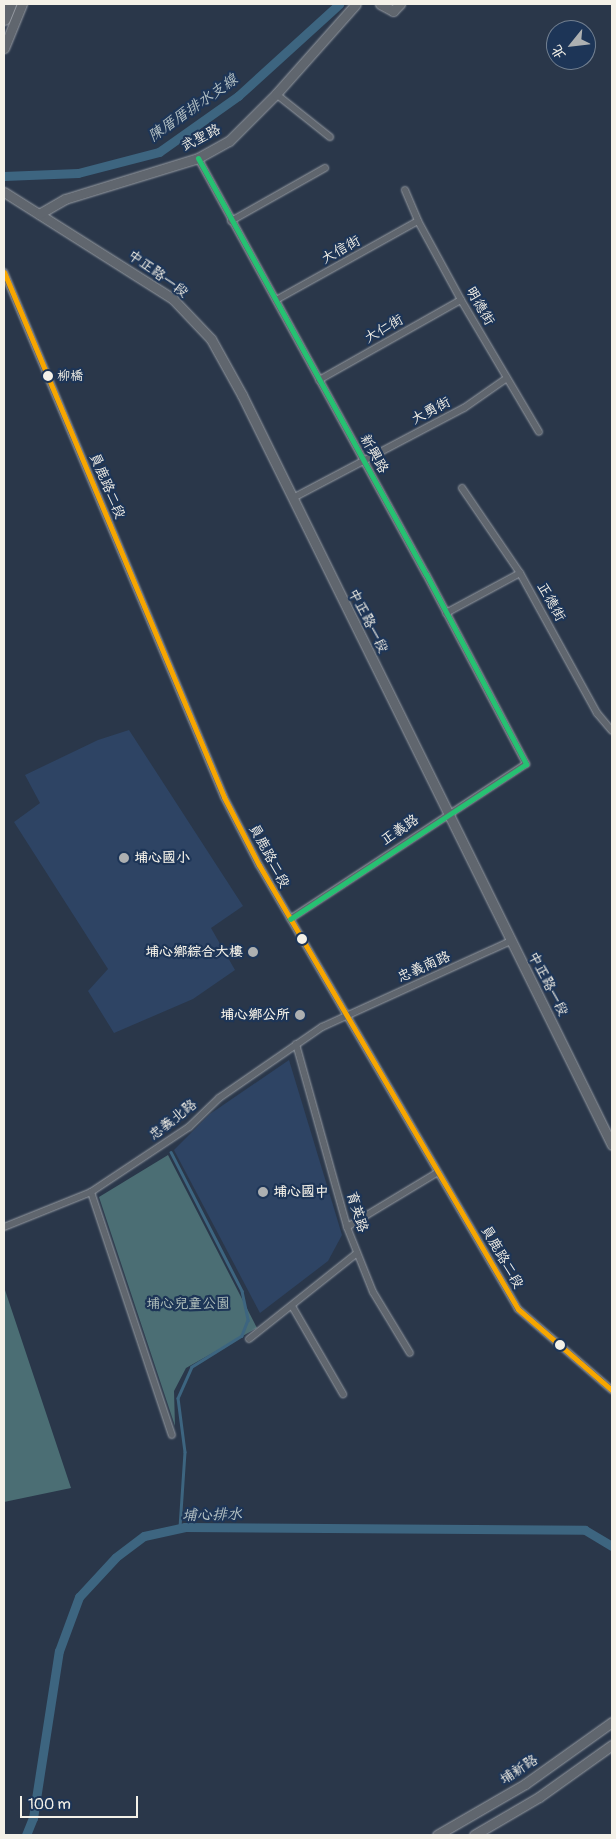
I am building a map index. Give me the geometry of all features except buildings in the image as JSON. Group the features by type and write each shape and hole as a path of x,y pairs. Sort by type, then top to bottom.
{"highway":[{"path":"4,20 10,4"}],"main road":[{"path":"4,48 22,4"},
{"name":"武聖路","path":"39,214 65,199 198,158 229,141 276,94 356,4"},
{"path":"380,4 393,11 400,4"},
{"name":"中正路一段","path":"4,192 131,270 173,299 199,323 242,395 612,1145"},
{"name":"埔新路","path":"437,1835 525,1784 612,1722"},
{"path":"474,1835 546,1792 612,1745"}],"street":[{"path":"276,94 330,137"},
{"name":"新興路","path":"198,158 364,461 526,764"},
{"path":"232,221 326,168"},
{"name":"明德街","path":"405,190 418,221 461,300 539,432"},
{"name":"大信街","path":"276,300 418,221"},
{"name":"員鹿路二段","path":"4,272 224,797 319,973 348,1015 520,1312 612,1390"},
{"name":"大仁街","path":"319,380 461,300"},
{"name":"大勇街","path":"293,498 464,408 507,378"},
{"name":"正德街","path":"462,488 520,573 596,713 612,731"},
{"path":"446,613 520,573"},
{"name":"正義路","path":"290,919 448,813 526,764"},
{"name":"忠義南路","path":"348,1015 511,941"},
{"name":"忠義北路","path":"4,1227 91,1192 189,1127 219,1098 296,1044 348,1015"},
{"name":"育英路","path":"249,1338 357,1253 347,1226 296,1044"},
{"path":"347,1226 438,1172"},
{"path":"91,1192 172,1435"},
{"path":"357,1253 373,1292 410,1352"},
{"path":"292,1306 343,1394"}],"shaded area":[{"name":"埔心國小","path":"129,730 243,906 211,928 235,970 193,999 114,1033 88,991 108,969 14,822 40,803 25,775 98,740"},
{"name":"埔心國中","path":"289,1060 342,1235 328,1261 260,1313 174,1150 210,1114"}],"green space":[{"name":"埔心兒童公園","path":"168,1155 257,1328 186,1368 174,1391 175,1426 99,1197"},
{"path":"4,1287 71,1488 4,1502"}],"waterway":[{"name":"陳厝厝排水支線","path":"4,176 78,173 159,152 238,96 339,4"},
{"path":"171,1152 242,1291 248,1320 242,1336 192,1367 178,1398 185,1452 180,1528"},
{"name":"埔心排水","path":"26,1835 33,1818 59,1651 79,1597 116,1557 144,1536 185,1527 585,1530 612,1546"}],"transit line":[{"path":"198,158 426,574 526,764 290,919"},
{"path":"4,272 224,797 259,865 518,1309 612,1390"}],"place":[{"name":"柳橋","path":"48,376"},
{"name":"埔心國小","path":"124,858"},
{"name":"埔心鄉綜合大樓","path":"253,952"},
{"name":"埔心鄉公所","path":"300,1015"},
{"name":"埔心國中","path":"263,1192"}]}
